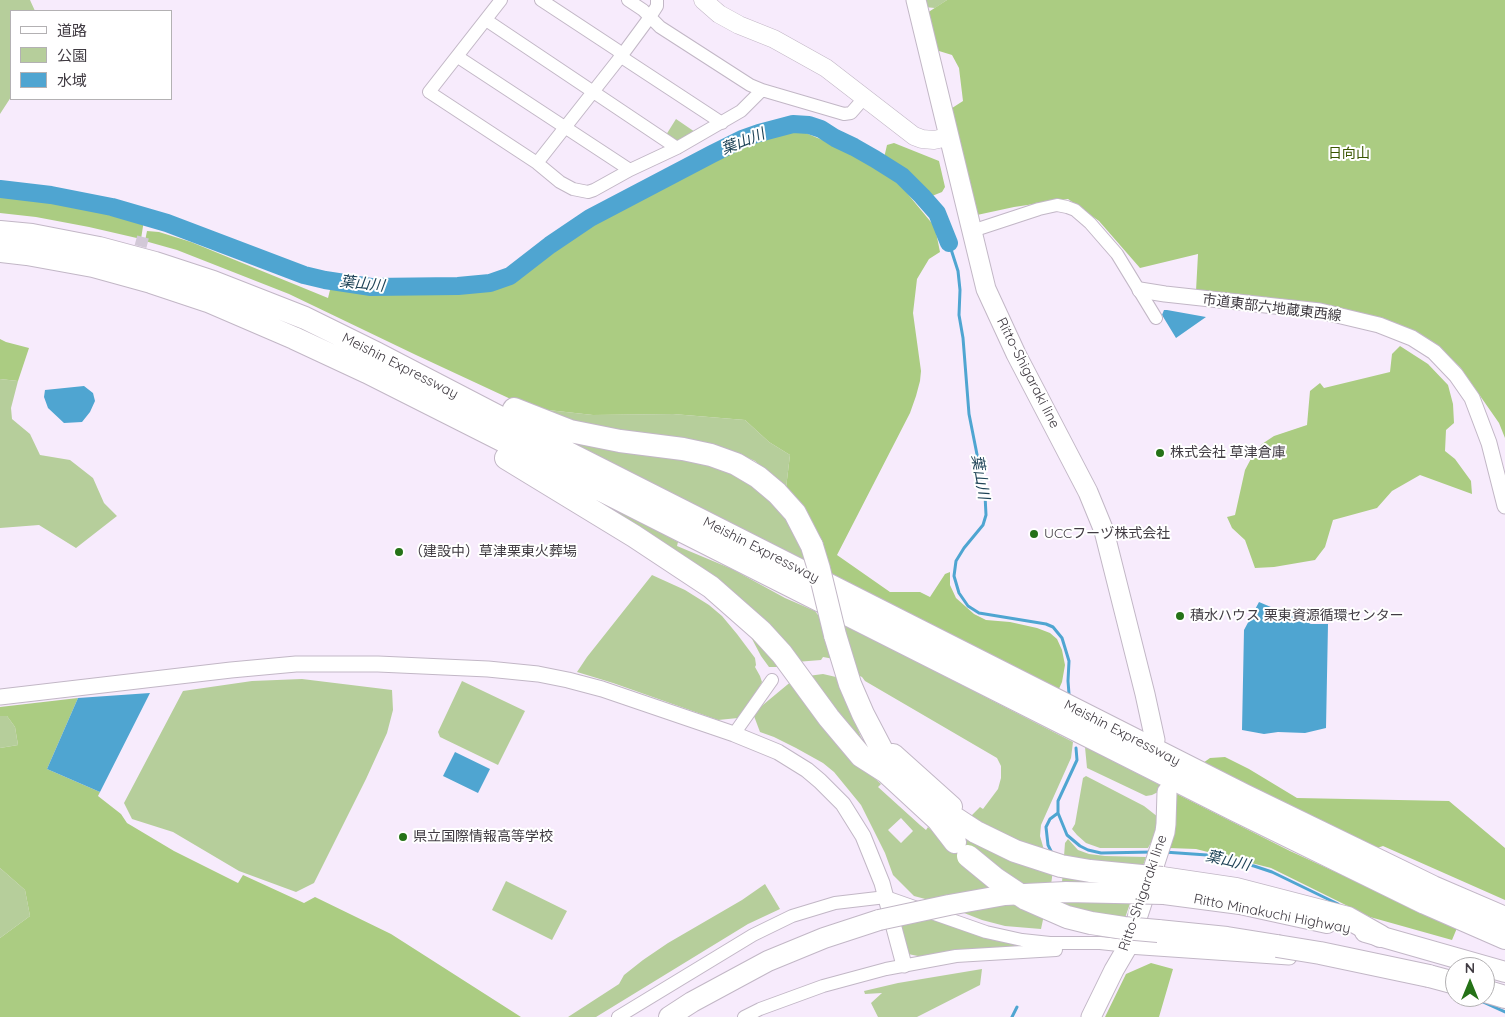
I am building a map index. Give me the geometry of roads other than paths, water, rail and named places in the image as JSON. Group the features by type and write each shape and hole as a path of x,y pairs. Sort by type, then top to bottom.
{"highway":[{"name":"Meishin Expressway","path":"0,232 32,235 99,248 155,263 214,282 305,318 1244,795 1433,887 1505,918"},
{"name":"Meishin Expressway","path":"0,251 93,266 151,282 216,304 294,338 367,372 1226,806 1425,903 1505,938"},
{"path":"305,318 536,419 570,431 711,455 736,464 758,477 777,493 795,513 812,546 850,684 886,758 941,809 996,879 1026,899 1067,917 1091,924 1227,938 1402,970 1445,981"},
{"path":"367,372 416,409 523,468 634,536 711,587 761,631 782,654 829,718 861,756 886,772 938,820 965,839 1061,866 1090,871 1161,869 1236,889 1330,919 1348,918 1380,936 1445,961"},
{"path":"669,1017 692,1002 768,961 824,938 879,920 1005,895 1066,892 1161,869"}],"main road":[{"path":"703,0 719,14 774,39 826,68 914,136 934,140 948,137"},
{"name":"Ritto-Shigaraki line","path":"916,0 986,289 1016,354 1088,492 1104,531 1155,740"},
{"name":"Ritto-Shigaraki line","path":"1091,1017 1128,946 1161,869 1167,792"}],"street":[{"path":"502,0 428,92 536,163 560,182 574,189 588,192 594,190 630,170 677,148 741,111 762,90"},
{"path":"541,0 617,50 626,60 722,123"},
{"path":"628,0 643,10 660,27 750,85 762,90 844,114 851,113 865,97"},
{"path":"536,163 622,55 657,6 657,0"},
{"path":"486,20 677,148"},
{"path":"458,57 630,170"},
{"path":"972,231 1057,206 1075,210 1090,223 1117,254 1156,318"},
{"name":"市道東部六地蔵東西線","path":"1140,290 1320,311 1380,324 1412,338 1434,352 1456,375 1472,398 1489,444 1505,506"},
{"path":"0,697 296,664 378,664 480,668 538,674 602,689 734,734 778,752 807,770 833,792 852,817 863,836 882,883 904,965"},
{"path":"734,734 772,680"},
{"path":"618,1017 753,935 792,916 835,903 886,897 986,932 1022,940 1100,942 1128,946 1353,962 1445,965"},
{"path":"744,1017 823,986 859,975 904,965 956,956 1030,950 1098,950 1128,946"}],"water":[{"path":"1164,310 1206,317 1176,338 1162,315"},
{"path":"84,386 93,393 95,401 90,412 82,422 64,423 48,408 44,397 45,390"},
{"path":"1259,602 1311,624 1328,624 1326,728 1305,733 1278,732 1264,734 1242,730 1244,630"},
{"path":"150,693 100,792 47,769 78,698"},
{"path":"455,752 490,769 478,793 443,776"}],"waterway":[{"name":"葉山川","path":"0,189 51,195 112,207 167,223 304,275 325,280 371,287 458,286 490,283 510,276 550,245 590,218 742,139 793,124 809,125 821,129 902,176 937,213 949,243"},
{"name":"葉山川","path":"949,243 958,271 960,290 959,315 963,338 969,414 985,495 986,515 983,525 956,561 954,576 959,593 968,606 979,613 1046,624 1053,627 1062,638 1069,661 1069,694"},
{"name":"葉山川","path":"1076,748 1077,760 1058,801 1058,813 1067,835 1080,846 1101,853 1153,852"},
{"path":"1052,853 1048,845 1046,827 1050,819 1058,813"},
{"name":"葉山川","path":"1164,852 1207,855 1254,866 1272,872 1338,904"},
{"path":"1012,1017 1017,1007"},
{"name":"葉山川","path":"1494,1007 1505,1012"}],"tunnel":[{"path":"136,264 143,237"}],"place":[{"name":"株式会社 草津倉庫","path":"1160,453"},
{"name":"UCCフーヅ株式会社","path":"1034,534"},
{"name":"（建設中）草津栗東火葬場","path":"399,552"},
{"name":"積水ハウス 栗東資源循環センター","path":"1180,616"},
{"name":"県立国際情報高等学校","path":"403,837"}],"park label":[{"name":"日向山","path":"1349,154"}]}
